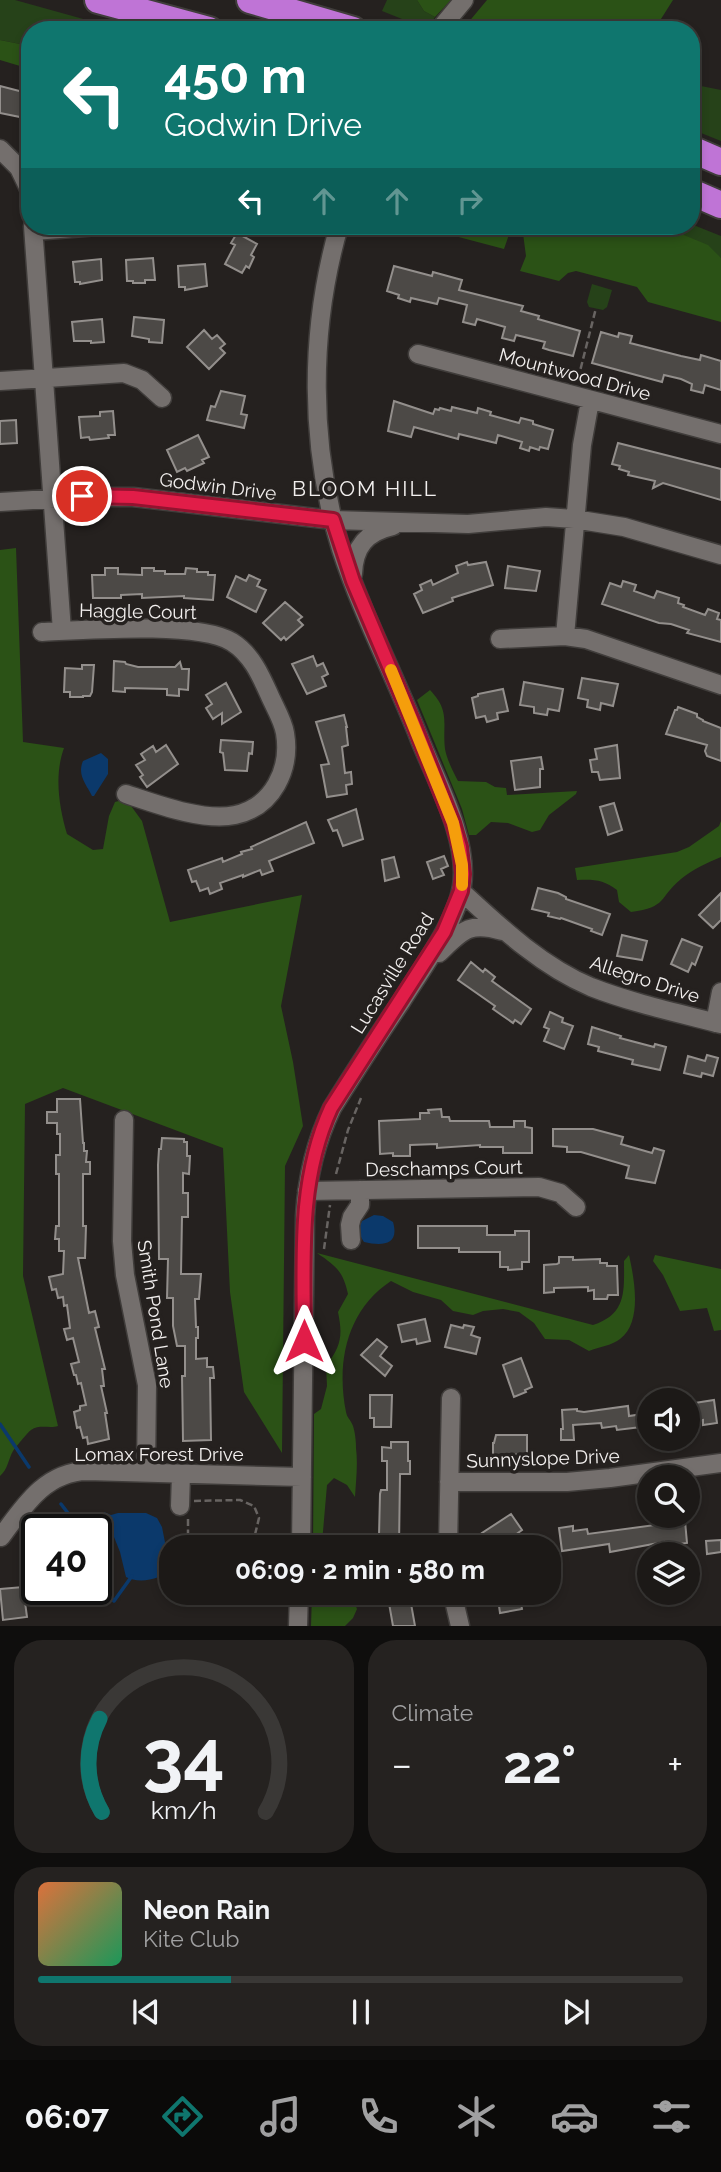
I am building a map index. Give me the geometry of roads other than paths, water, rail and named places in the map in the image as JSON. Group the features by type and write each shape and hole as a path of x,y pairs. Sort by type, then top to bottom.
{"highway":[{"path":"98,0 176,21"},
{"path":"250,0 322,21"},
{"path":"700,153 721,162"},
{"path":"700,196 721,205"}],"street":[{"path":"446,21 464,0"},
{"path":"0,149 21,172"},
{"path":"34,235 62,631"},
{"name":"Lucasville Road","path":"301,1535 307,1191 312,1161 331,1108 444,932 461,891 462,865 453,823 353,581 333,520 317,418 317,376 318,334 325,284 337,235"},
{"name":"Mountwood Drive","path":"418,354 721,434"},
{"path":"0,381 124,373 142,380 162,398"},
{"path":"565,636 582,445 582,398"},
{"name":"Godwin Drive","path":"0,502 133,497 333,520 468,524 546,517 574,519 624,527 721,555"},
{"path":"353,581 354,556 367,538 383,528 414,522"},
{"name":"Haggle Court","path":"42,632 105,629 194,631 213,634 232,642 248,656 260,673 285,730 287,751 284,772 273,790 255,807 231,816 197,813 126,794"},
{"path":"500,639 565,636 586,639 721,685"},
{"name":"Allegro Drive","path":"461,891 506,933 554,967 590,986 718,1023"},
{"path":"424,965 453,939 471,928 489,927 506,933"},
{"path":"718,1023 721,992"},
{"name":"Smith Pond Lane","path":"124,1120 122,1241 125,1275 147,1385 146,1473"},
{"name":"Deschamps Court","path":"307,1191 539,1187 560,1193 576,1207"},
{"path":"351,1240 350,1225 360,1205 360,1190"},
{"path":"448,1535 451,1398"},
{"name":"Sunnyslope Drive","path":"449,1482 567,1482 721,1463"},
{"name":"Lomax Forest Drive","path":"1,1536 32,1496 59,1477 81,1471 302,1477"},
{"path":"181,1474 186,1510"},
{"path":"298,1626 299,1605"},
{"path":"455,1605 460,1626"}],"water":[{"path":"101,753 108,759 108,774 92,796 83,779 81,766 83,761"},
{"path":"374,1215 383,1216 393,1222 394,1236 388,1242 364,1242 361,1237 362,1221"},
{"path":"146,1513 157,1518 164,1535 159,1535 159,1576 150,1580 126,1577 112,1532 112,1515"}],"waterway":[{"path":"0,1424 29,1467"},
{"path":"61,1504 69,1514"},
{"path":"112,1599 114,1601 132,1576"}],"district":[{"name":"BLOOM HILL","path":"365,489"}]}
